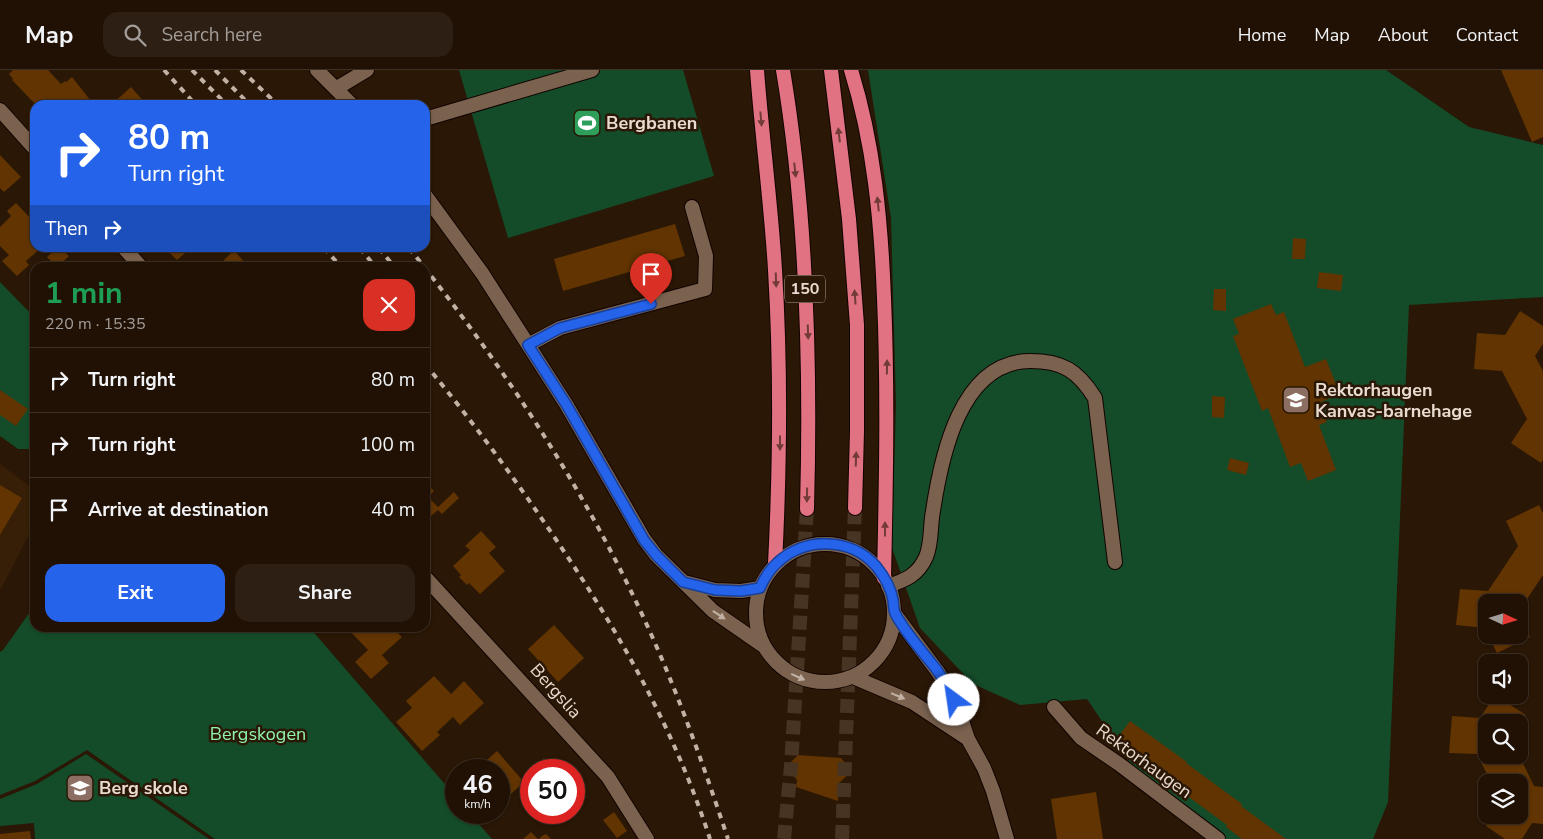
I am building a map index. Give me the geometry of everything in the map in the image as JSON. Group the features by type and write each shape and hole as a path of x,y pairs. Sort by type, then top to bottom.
{"highway":[{"path":"757,70 775,268 779,362 780,442 775,564"},
{"name":"150","path":"782,70 787,99 798,204 808,332 809,433 807,508"},
{"path":"831,70 849,219 857,325 855,508"},
{"path":"851,70 862,103 874,170 881,231 887,356 886,582"}],"main road":[{"path":"317,70 347,100"},
{"path":"336,88 367,70"},
{"path":"430,118 592,70"},
{"path":"0,110 30,143"},
{"path":"430,202 482,273 566,404 644,540 656,555 713,611 762,645"},
{"path":"528,345 560,328 705,289 706,256 692,207"},
{"path":"128,252 137,262"},
{"path":"886,582 909,578 920,567 926,556 938,480 955,422 966,401 980,382 994,372 1008,365 1027,361 1044,361 1073,370 1086,382 1096,398 1115,562"},
{"path":"812,545 840,546 866,557 876,566 886,582 893,601 894,613 892,629 887,644 873,664 853,677 839,682 806,681 788,673 773,661 762,645 755,617 756,602 766,576 775,564 786,555 812,545"},
{"name":"Bergslia","path":"430,582 608,777 647,839"},
{"path":"683,582 715,590 741,591 760,588"},
{"path":"894,613 938,672 954,700 968,739 987,776 1001,814 1007,839"},
{"path":"853,677 912,702 968,739"},
{"name":"Rektorhaugen","path":"1054,707 1081,738 1119,764 1218,839"}],"shaded area":[{"path":"0,464 30,486 30,533 0,591"}],"green space":[{"name":"Bergbanen","path":"459,70 683,70 714,176 508,238"},
{"path":"868,70 1386,70 1469,127 1543,145 1543,297 1409,305 1388,802 1373,839 1205,839 1155,800 1087,699 1020,705 973,684 920,628 892,548 896,404 891,218"},
{"path":"0,282 30,313 30,449 18,449 0,436"},
{"name":"Bergskogen","path":"30,612 30,632 313,632 445,784 445,824 479,824 492,839 215,839 87,750 35,781 0,795 0,652"},
{"name":"Berg skole","path":"86,754 209,839 35,839 34,823 0,826 0,799 37,784"}],"building":[{"path":"13,70 48,70 61,84 72,77 90,100 31,100 12,80 9,74"},
{"path":"1501,70 1543,70 1543,137 1532,142"},
{"path":"131,87 143,100 117,100"},
{"path":"0,155 21,177 4,192 0,188"},
{"path":"16,203 30,218 30,252 36,252 26,261 29,265 17,276 2,261 9,255 0,246 0,227 11,216 7,211"},
{"path":"675,224 685,256 563,291 554,259"},
{"path":"1293,238 1306,239 1305,259 1292,259"},
{"path":"53,252 64,252 69,256 62,262 52,262 47,257"},
{"path":"169,252 186,252 177,260"},
{"path":"232,252 236,252 244,262 222,262"},
{"path":"1319,272 1343,275 1341,291 1317,288"},
{"path":"1214,289 1226,289 1226,311 1213,310"},
{"path":"1271,304 1276,315 1284,312 1305,367 1326,359 1340,394 1319,403 1327,422 1319,425 1336,470 1308,481 1301,463 1290,467 1268,408 1262,411 1233,336 1239,334 1233,319"},
{"path":"1520,311 1543,326 1543,344 1535,356 1543,371 1543,460 1541,463 1511,443 1527,419 1502,371 1474,369 1477,333 1505,335"},
{"path":"0,390 28,409 16,426 0,415"},
{"path":"1212,396 1225,397 1224,418 1212,417"},
{"path":"1230,458 1249,463 1246,475 1227,470"},
{"path":"0,485 22,498 0,535"},
{"path":"430,487 434,491 430,495"},
{"path":"454,492 459,498 442,514 438,510 430,517 430,499 438,507"},
{"path":"1539,505 1543,513 1543,575 1528,598 1528,594 1478,594 1478,627 1456,625 1460,589 1488,591 1518,546 1506,521"},
{"path":"481,531 496,547 489,553 505,571 480,594 469,583 467,585 459,577 461,575 453,566 470,550 465,546"},
{"path":"554,625 584,658 558,682 528,649"},
{"path":"351,632 397,632 402,637 382,655 389,663 371,679 355,662 368,650"},
{"path":"1492,644 1516,644 1497,653"},
{"path":"434,676 451,694 464,681 484,703 460,725 453,717 437,732 440,735 422,751 396,722 412,708 406,701"},
{"path":"1489,704 1509,704 1524,714 1483,714"},
{"path":"1452,716 1478,718 1478,756 1477,754 1449,753"},
{"path":"1130,721 1187,762 1242,804 1241,806 1286,839 1242,839 1226,827 1227,825 1171,784 1173,782 1116,740"},
{"path":"497,751 504,759 488,759"},
{"path":"798,755 841,758 852,771 839,783 838,801 796,787 797,780 786,767"},
{"path":"1482,764 1523,764 1534,786 1543,787 1543,824 1532,823 1522,839 1505,839 1486,826 1487,824 1528,824 1528,774 1487,774"},
{"path":"510,766 520,777 520,786 510,795"},
{"path":"1096,792 1103,839 1057,839 1051,799"},
{"path":"614,812 627,831 617,838 603,820"},
{"path":"30,831 31,839 0,839 0,834"},
{"path":"531,832 538,839 523,839"},
{"path":"546,834 551,839 539,839 542,836"}],"tunnel":[{"path":"842,839 855,508"},
{"path":"784,839 791,766 807,509"}],"railway":[{"path":"164,70 191,100"},
{"path":"192,70 222,100"},
{"path":"215,70 245,100"},
{"path":"241,70 273,100"},
{"path":"328,252 337,262"},
{"path":"363,252 371,262"},
{"path":"382,252 390,262"},
{"path":"412,252 420,262"},
{"path":"430,275 511,385 542,433 572,482 627,582 662,659 692,736 728,839"},
{"path":"430,370 515,480 609,621 665,726 697,800 710,839"}],"place":[{"name":"Bergbanen","path":"587,123"},
{"name":"Rektorhaugen Kanvas-barnehage","path":"1296,400"},
{"name":"Berg skole","path":"80,788"}],"route":[{"path":"651,304 560,328 528,345 566,404 644,540 683,582 715,590 741,591 760,588 775,564 786,555 798,549 826,544 853,550 866,557 876,566 890,589 894,613 938,672 954,700"}]}
